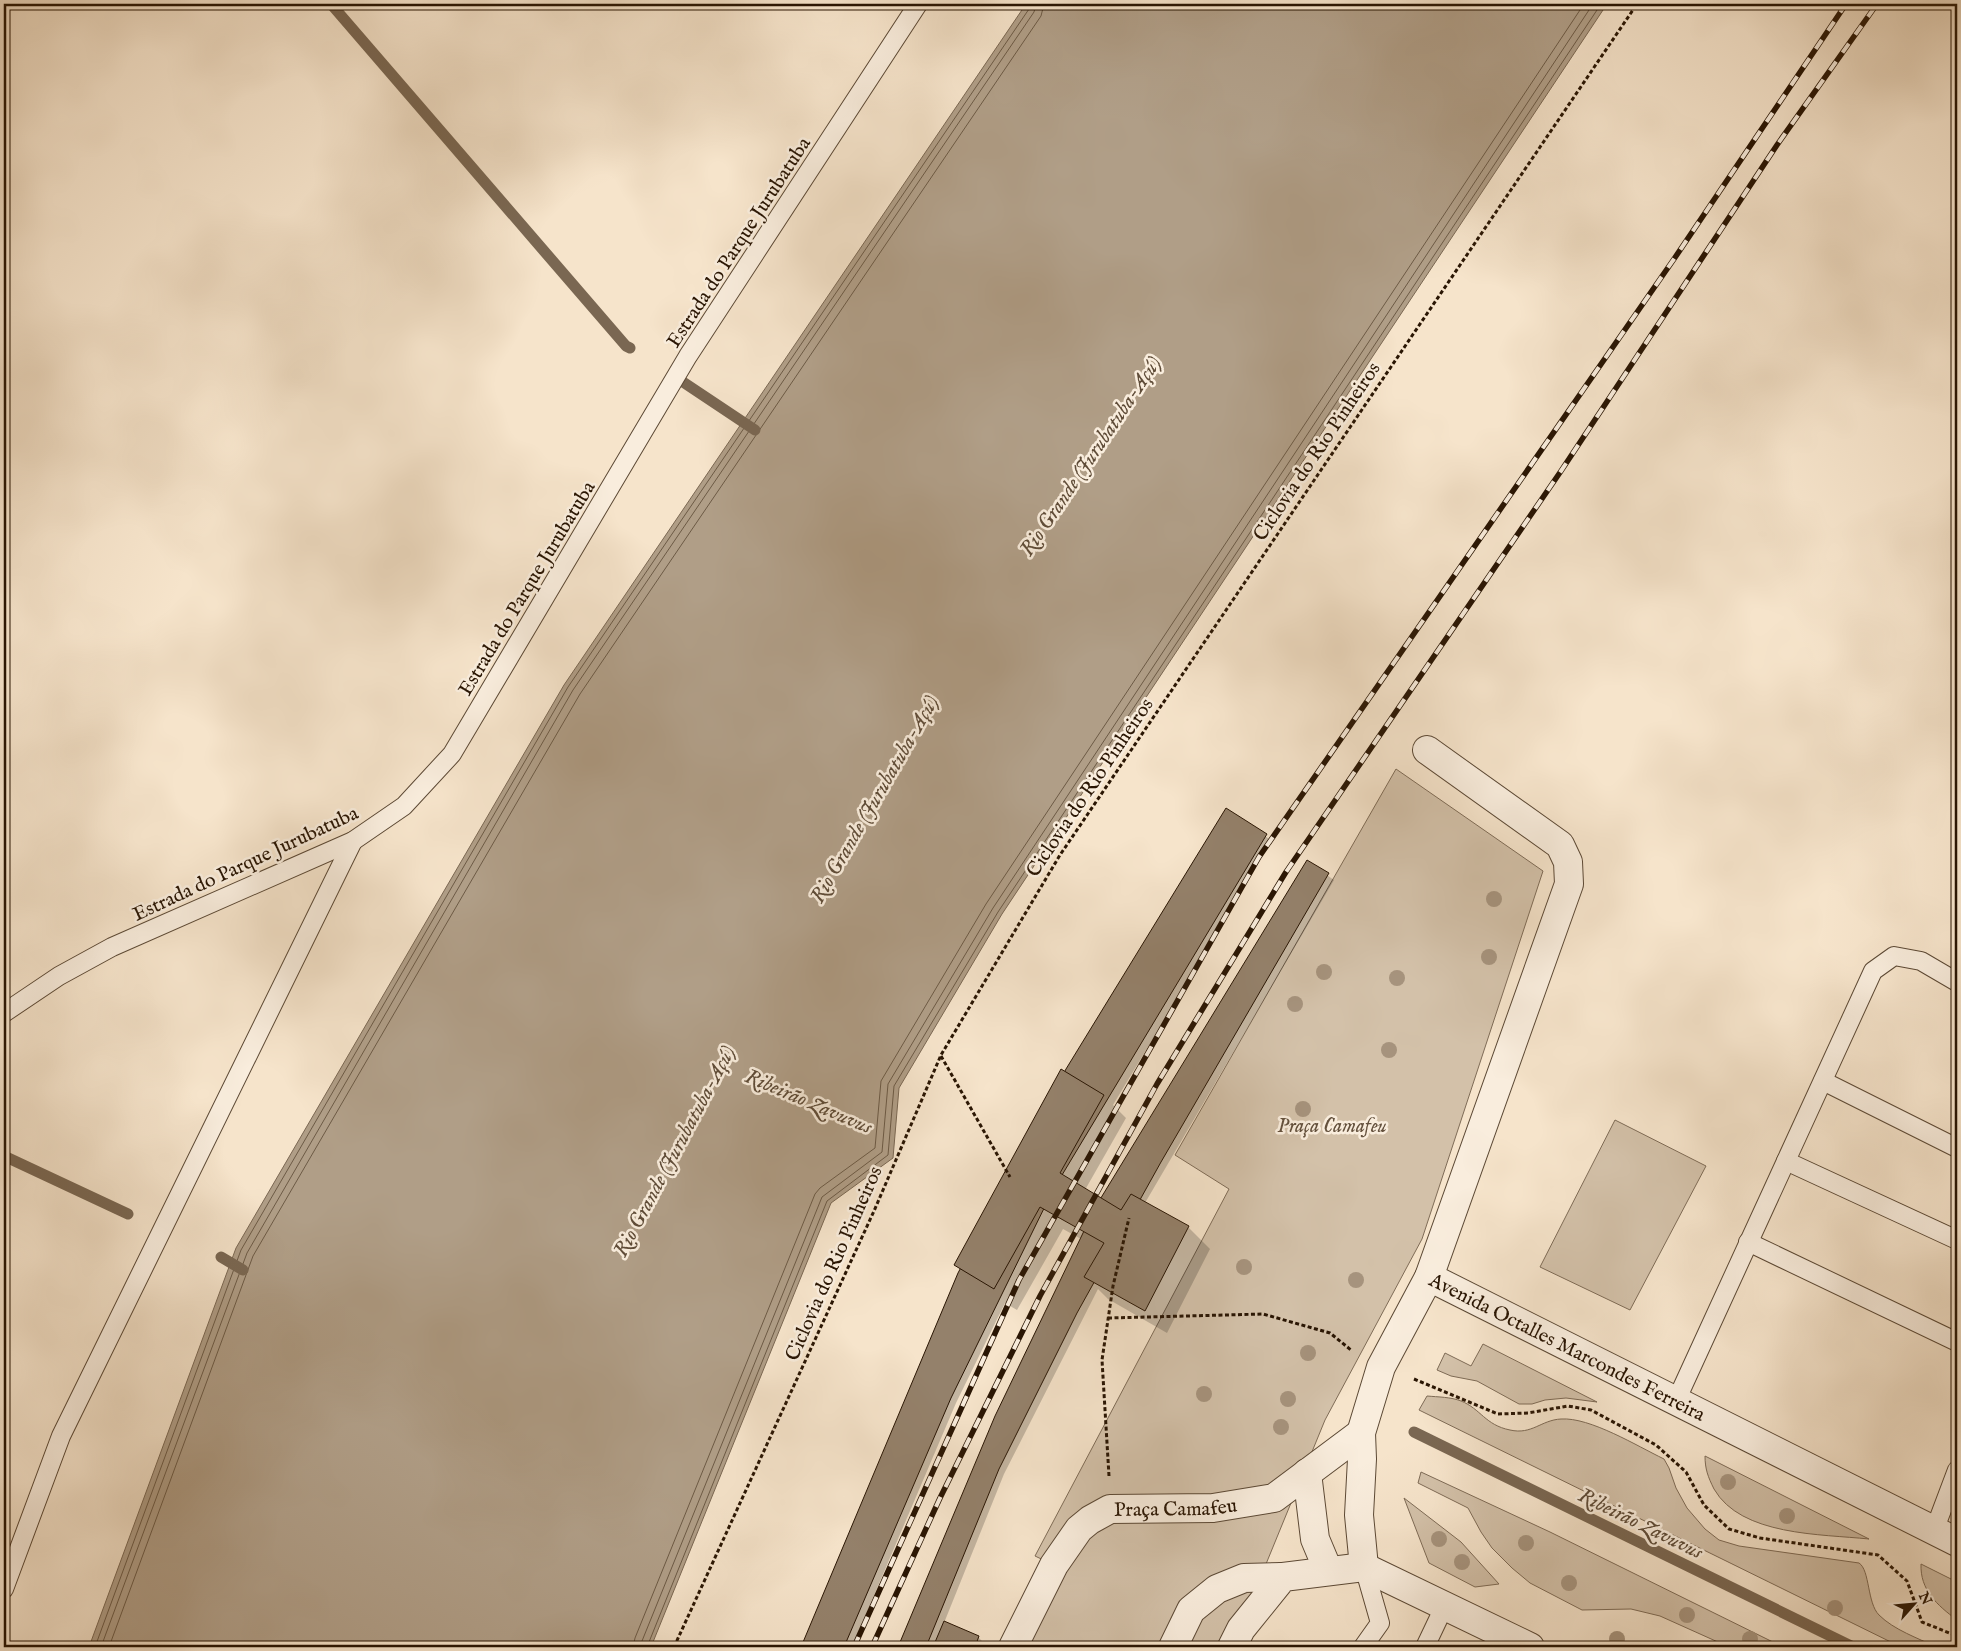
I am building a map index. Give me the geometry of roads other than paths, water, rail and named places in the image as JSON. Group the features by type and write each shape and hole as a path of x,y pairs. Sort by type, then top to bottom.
{"street":[{"path":"1427,750 1560,845 1568,862 1569,884 1429,1277"},
{"name":"Avenida Octalles Marcondes Ferreira","path":"1364,1566 1359,1515 1362,1458 1361,1433 1381,1367 1429,1277 1946,1536"},
{"name":"Praça Camafeu","path":"1013,1647 1054,1565 1079,1529 1090,1520 1110,1510 1213,1508 1274,1498 1361,1433"},
{"path":"1307,1473 1315,1538 1328,1570"},
{"path":"1173,1647 1192,1610 1217,1589 1244,1578 1283,1577 1364,1566 1530,1647"},
{"path":"1232,1647 1241,1629 1283,1577"}],"lane":[{"name":"Estrada do Parque Jurubatuba","path":"4,1013 59,976 112,947 210,902 353,841 404,806 452,754 688,356 918,4"},
{"path":"4,1589 61,1436 353,841"},
{"path":"1676,1401 1873,971 1894,956 1921,961 1957,982"},
{"path":"1823,1081 1957,1148"},
{"path":"1786,1161 1957,1240"},
{"path":"1748,1242 1957,1342"},
{"path":"1946,1536 1957,1470"},
{"path":"1363,1647 1380,1623 1364,1566"},
{"path":"1425,1647 1445,1605"}],"water":[{"name":"Rio Grande (Jurubatuba-Açú)","path":"1026,4 1607,4 1002,914 899,1088 893,1158 831,1203 651,1647 89,1647 236,1248 564,685"}],"waterway":[{"path":"331,4 626,346 630,348"},
{"path":"683,382 755,430"},
{"path":"4,1156 128,1214"},
{"path":"221,1257 243,1270"},
{"name":"Ribeirão Zavuvus","path":"1414,1432 1853,1647"}],"railway":[{"path":"854,1647 1019,1280 1259,857 1674,259 1846,4"},
{"path":"872,1647 940,1498 1040,1296 1157,1084 1286,872 1561,471 1777,145 1877,4"}]}
